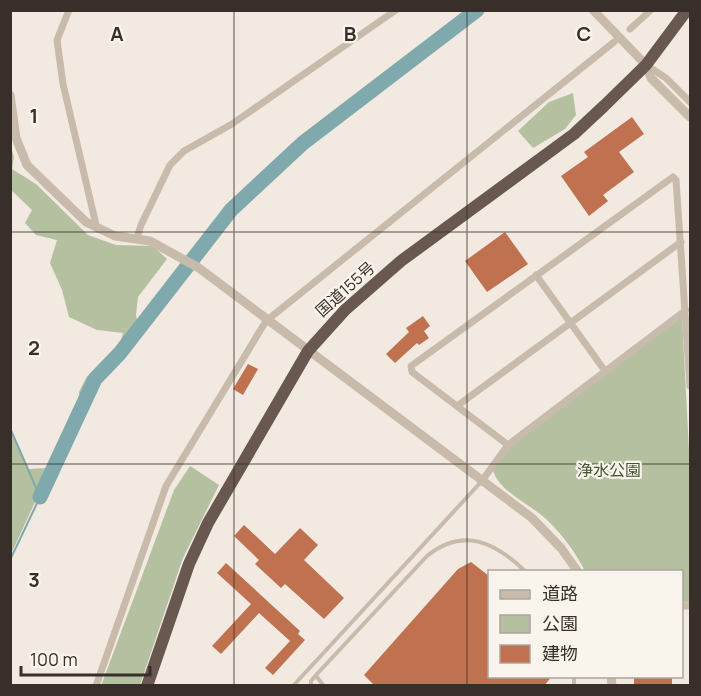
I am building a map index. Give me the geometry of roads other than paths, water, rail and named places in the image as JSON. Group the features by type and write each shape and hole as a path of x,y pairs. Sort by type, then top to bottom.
{"highway":[{"name":"国道155号","path":"147,686 189,564 208,523 308,351 345,310 401,261 574,134 646,65 687,10"}],"street":[{"path":"69,10 57,40 62,73 97,229"},
{"path":"137,238 170,165 184,151 232,123 396,10"},
{"path":"593,10 646,65 666,78 690,102"},
{"path":"630,29 651,10"},
{"path":"96,686 166,486 266,321 614,42"},
{"path":"646,65 651,78 690,117"},
{"path":"10,95 14,131 27,165 86,222 115,236 156,243 183,257 532,518 561,548 577,570"},
{"path":"508,445 412,372 411,366 674,177 681,242 690,386"},
{"path":"457,406 681,242"},
{"path":"536,275 605,371"},
{"path":"481,482 508,445 686,310"}],"lane":[{"path":"293,686 481,482"},
{"path":"311,686 311,681 427,556 446,544 464,540 487,543 505,553 524,570"},
{"path":"316,676 324,686"}],"waterway":[{"path":"40,497 95,379 120,353 231,210 303,143 477,10"},
{"path":"10,428 40,497 10,560"}],"park label":[{"name":"浄水公園","path":"609,470"}]}
